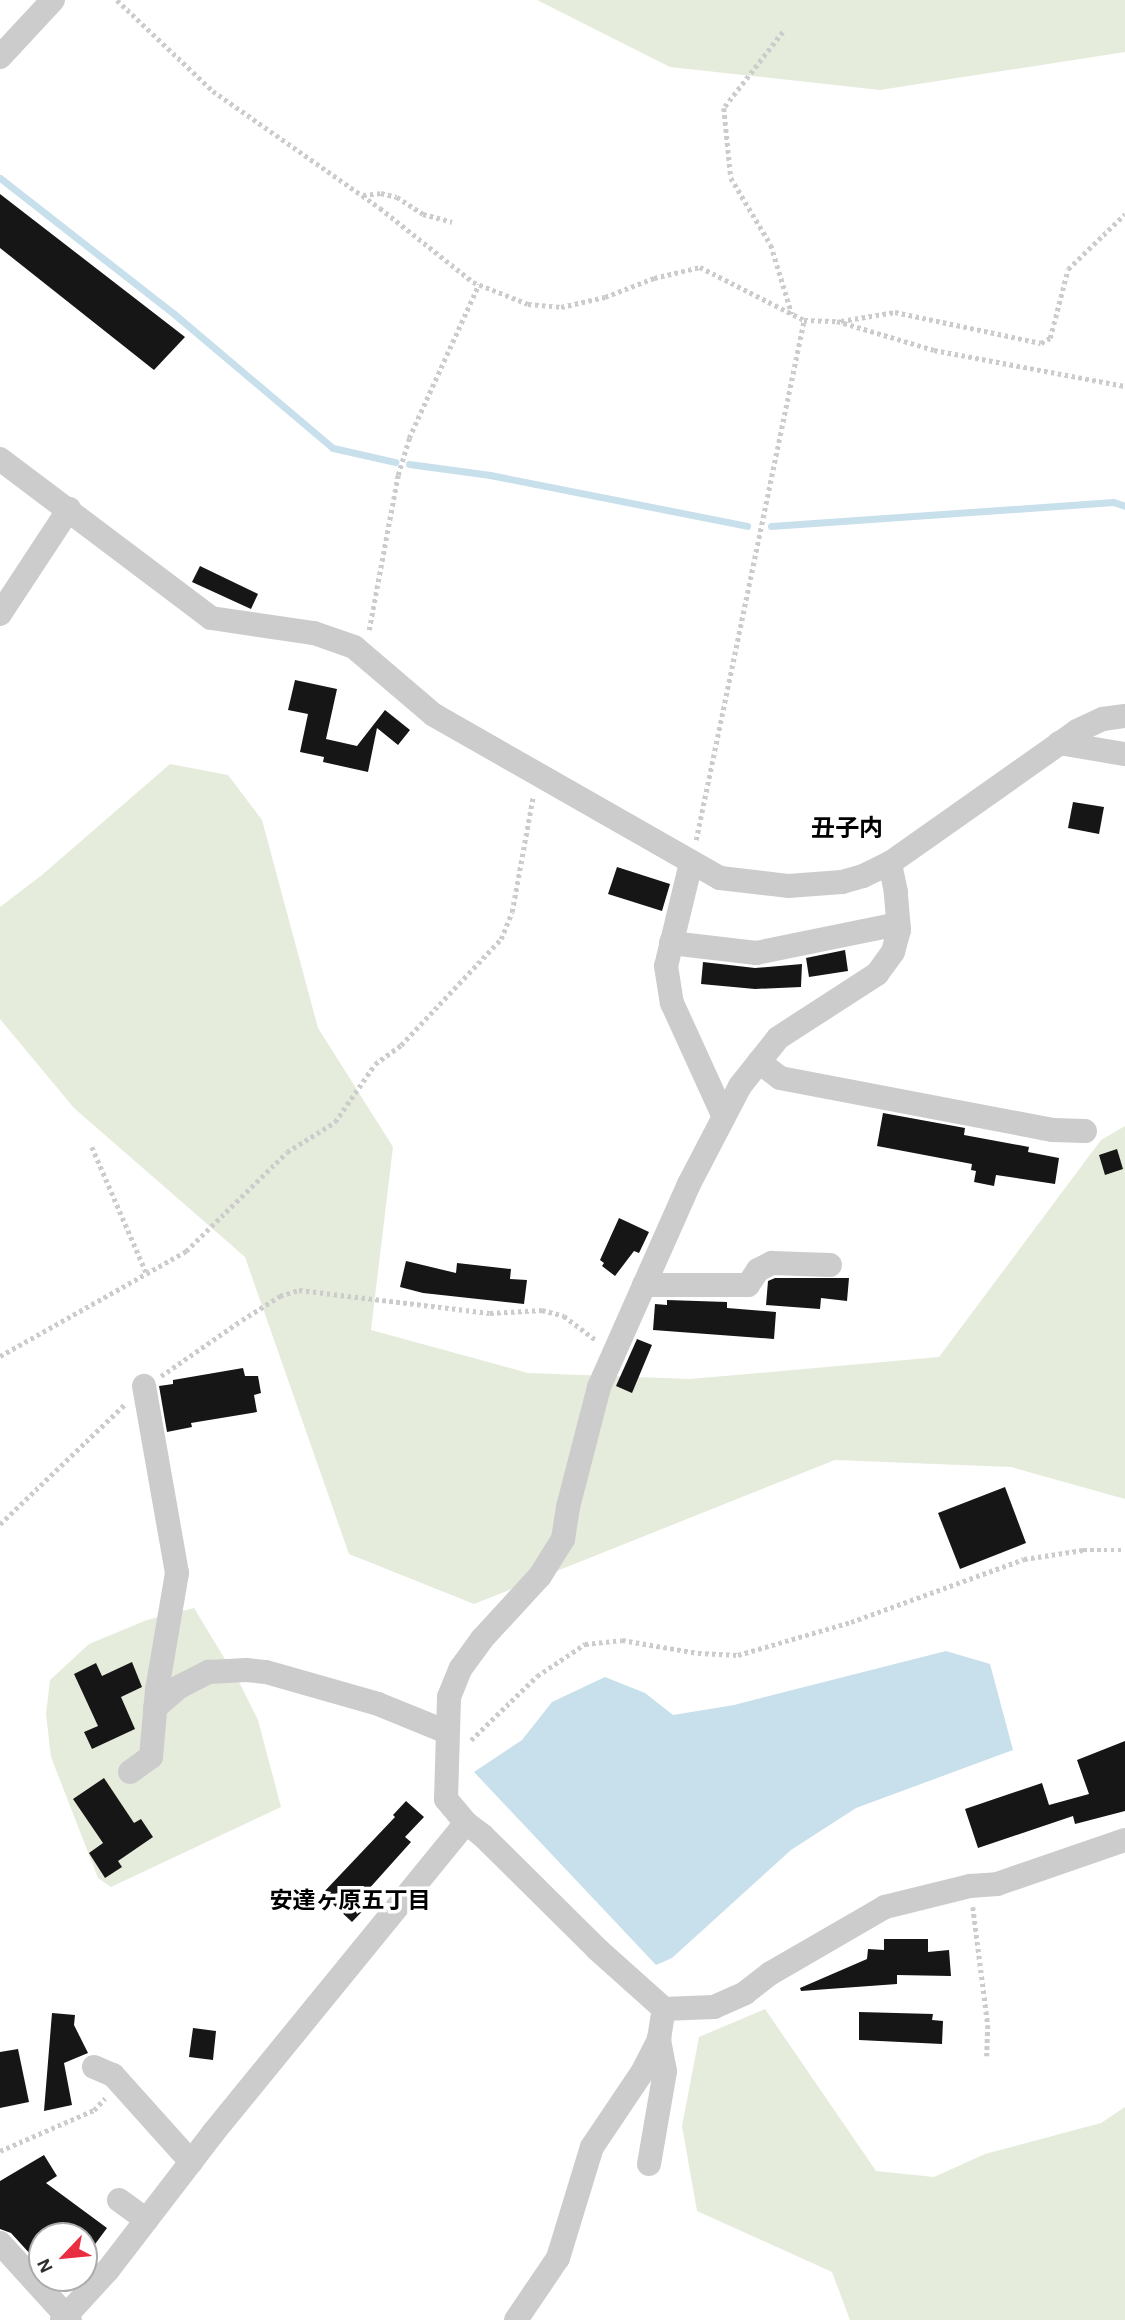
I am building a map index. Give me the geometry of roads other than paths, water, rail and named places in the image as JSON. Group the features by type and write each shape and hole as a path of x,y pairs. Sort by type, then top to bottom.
{"street":[{"path":"0,57 52,0"},
{"path":"0,459 45,496 68,509 211,618 314,633 354,647 434,715 720,878 788,886 842,882 890,863 1077,731 1103,719 1125,716"},
{"path":"0,614 68,509"},
{"path":"1059,743 1125,754"},
{"path":"691,863 666,966 671,1003 724,1117"},
{"path":"890,863 898,924 893,952 877,974 778,1038 740,1086 689,1184 598,1387 568,1507 564,1539 540,1576 482,1639 461,1668 449,1696 446,1799 466,1823 483,1836 616,1968 664,2009 714,2007 745,1993 771,1973 885,1907 970,1886 997,1884 1125,1840"},
{"path":"671,943 756,953 898,924"},
{"path":"759,1062 780,1078 1053,1130 1085,1131"},
{"path":"644,1285 748,1285 758,1270 772,1263 830,1265"},
{"path":"130,1772 151,1756 155,1708 177,1573 144,1386"},
{"path":"155,1708 179,1687 209,1672 246,1670 266,1672 378,1704 447,1732"},
{"path":"0,2243 67,2319 466,1823"},
{"path":"516,2320 558,2258 592,2147 643,2071 659,2039 664,2009"},
{"path":"649,2164 665,2071 659,2039"},
{"path":"94,2067 113,2075 191,2162"},
{"path":"119,2200 147,2220"}],"water":[{"path":"946,1651 990,1664 1013,1750 856,1808 791,1850 672,1958 656,1965 474,1772 522,1740 552,1702 605,1677 645,1693 673,1715 734,1705"}],"waterway":[{"path":"0,178 173,313 333,448 395,462"},
{"path":"409,464 490,475 747,526"},
{"path":"771,526 1113,502 1125,506"}],"district":[{"name":"丑子内","path":"847,830"},
{"name":"安達ヶ原五丁目","path":"350,1902"}]}
